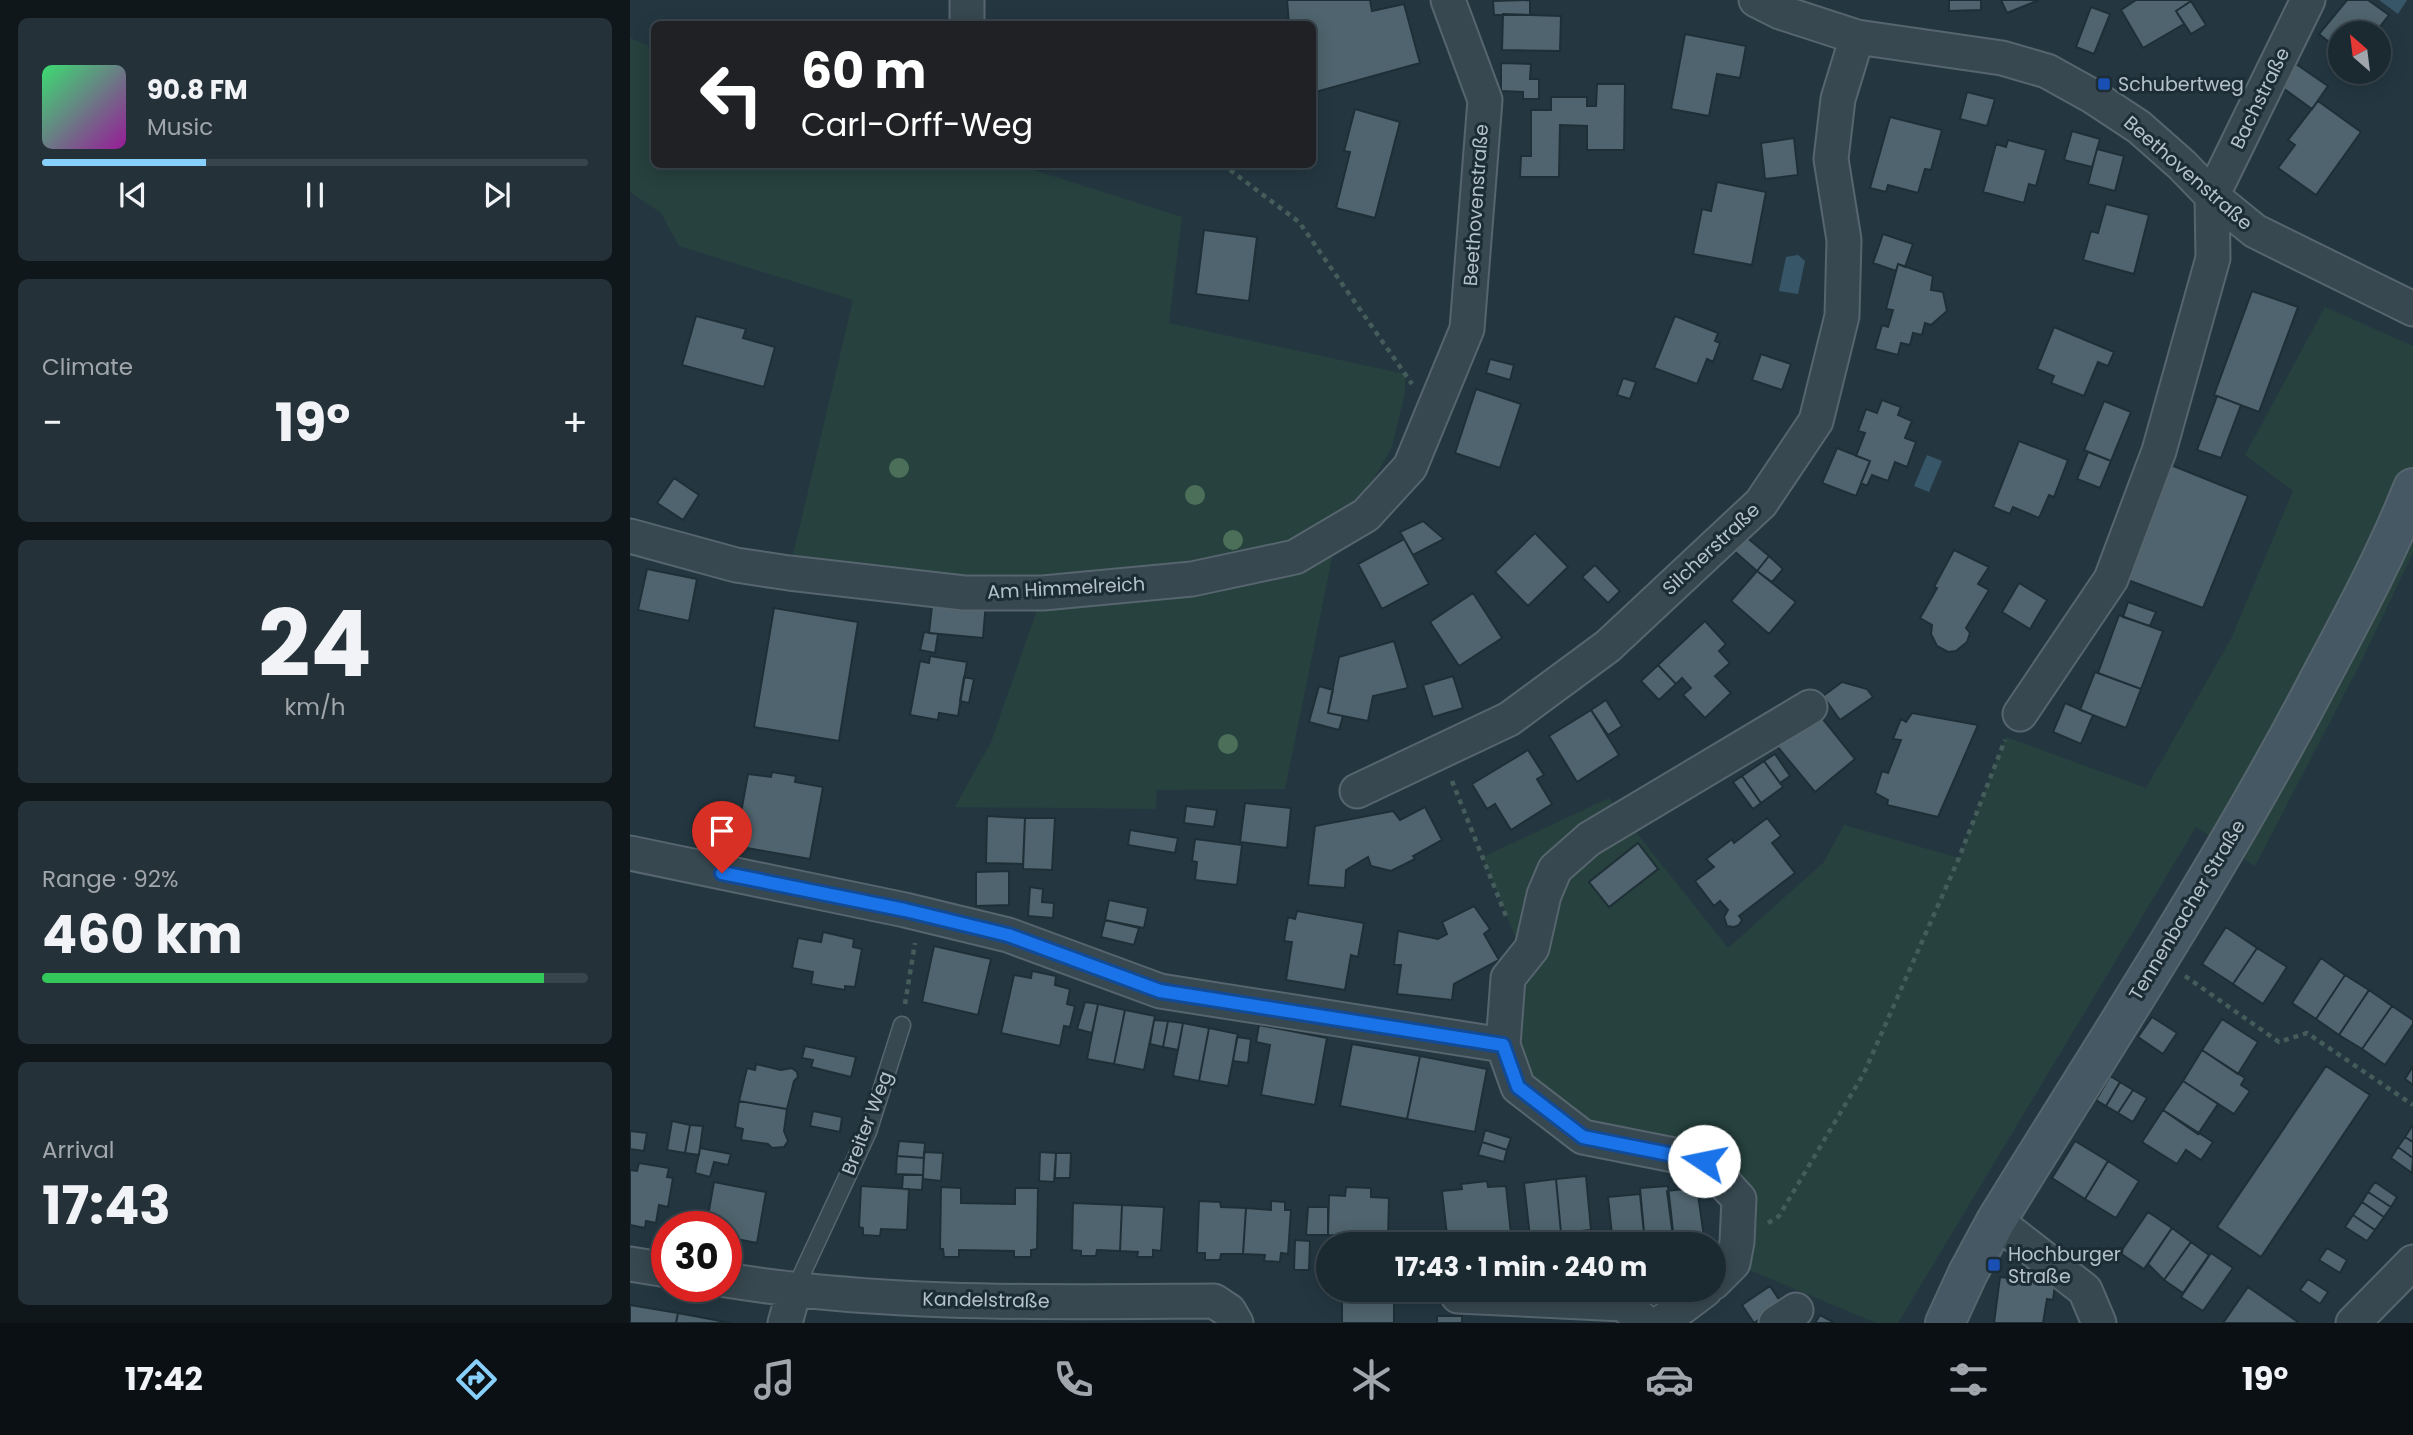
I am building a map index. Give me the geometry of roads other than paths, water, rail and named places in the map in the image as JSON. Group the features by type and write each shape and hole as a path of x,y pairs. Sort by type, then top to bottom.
{"street":[{"path":"967,0 967,21"},
{"name":"Beethovenstraße","path":"1433,410 1467,329 1485,100 1448,0"},
{"name":"Beethovenstraße","path":"1756,0 1780,12 1857,37 2002,58 2047,71 2139,127 2213,197 2255,231 2413,309"},
{"name":"Bachstraße","path":"2213,197 2308,0"},
{"name":"Silcherstraße","path":"1357,791 1509,719 1608,646 1761,503 1816,421 1842,316 1844,240 1830,159 1838,99 1857,37"},
{"path":"2020,714 2111,579 2154,464 2213,258 2213,197"},
{"name":"Am Himmelreich","path":"630,536 736,565 964,593 1043,593 1192,579 1295,557 1366,514 1410,467 1433,410"},
{"name":"Tennenbacher Straße","path":"1945,1323 1996,1221 2227,847 2281,753 2365,593 2413,488"},
{"path":"1726,1270 1733,1263 1737,1242 1739,1199 1704,1161 1583,1137 1518,1087 1503,1045 1508,978 1528,954 1544,895 1555,869 1572,852 1589,839 1810,707"},
{"path":"630,853 913,912 1008,935 1160,991 1503,1045"},
{"path":"1996,1221 2085,1290 2099,1323"},
{"path":"2353,1323 2413,1262"},
{"path":"630,1264 651,1267"},
{"name":"Kandelstraße","path":"742,1283 794,1291 947,1300 1214,1301 1229,1311 1236,1323"},
{"name":"Breiter Weg","path":"785,1323 794,1291"},
{"path":"1582,1302 1623,1304 1646,1323"},
{"path":"1661,1323 1689,1302"}],"lane":[{"name":"Breiter Weg","path":"794,1291 868,1132 902,1025"}],"water":[{"path":"2379,0 2407,0 2398,14"},
{"path":"1798,255 1805,261 1798,294 1779,291 1786,257"},
{"path":"1927,455 1942,461 1929,492 1914,486"}],"place":[{"name":"Schubertweg","path":"2104,84"},
{"name":"Hochburger Straße","path":"1994,1265"}]}
